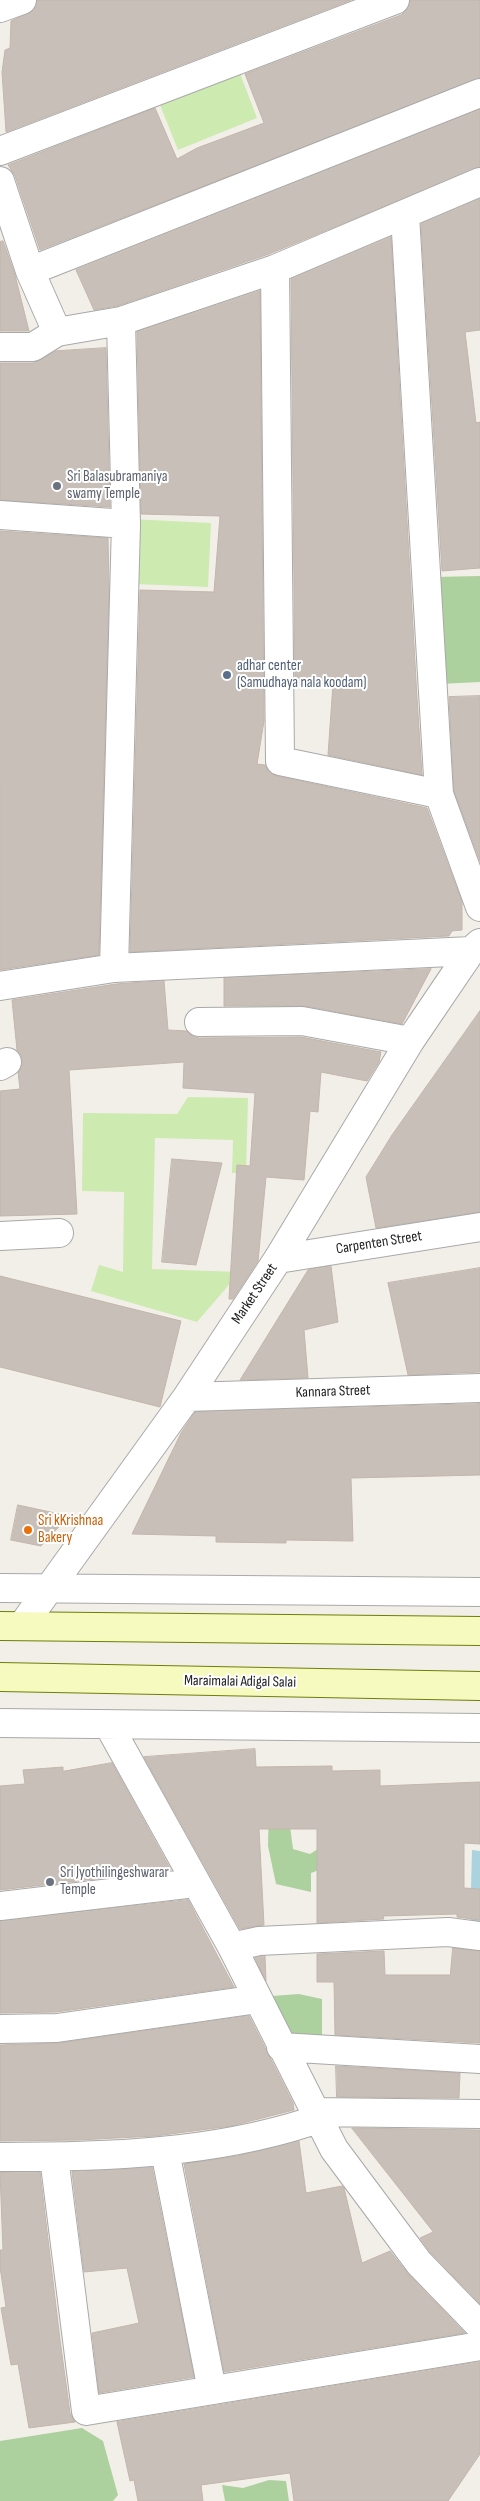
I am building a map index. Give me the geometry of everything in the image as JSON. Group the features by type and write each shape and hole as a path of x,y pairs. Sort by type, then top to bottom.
{"main road":[{"path":"11,1626 480,1632"},
{"name":"Maraimalai Adigal Salai","path":"0,1677 480,1686"}],"street":[{"path":"0,8 22,0"},
{"path":"0,151 394,0"},
{"path":"30,271 480,93"},
{"path":"0,181 30,271 57,332"},
{"path":"0,347 32,346 57,332 121,321 275,269 480,182"},
{"path":"405,215 440,794 480,907"},
{"path":"275,269 280,761 440,794"},
{"path":"114,968 126,524 121,321"},
{"path":"0,516 126,524"},
{"name":"Market Street","path":"0,986 114,968 476,947"},
{"name":"Market Street","path":"11,1626 49,1589 187,1397 278,1259 410,1041 476,947"},
{"path":"199,1022 302,1020 410,1041"},
{"name":"Carpenten Street","path":"278,1259 480,1227"},
{"path":"0,1236 59,1233"},
{"name":"Kannara Street","path":"187,1397 480,1388"},
{"path":"0,1588 480,1592"},
{"path":"0,1723 480,1728"},
{"path":"108,1724 232,1947 334,2149 419,2263 480,2326"},
{"path":"0,1906 195,1883"},
{"path":"232,1947 259,1942 448,1932 480,1936"},
{"path":"0,2029 58,2028 258,1999"},
{"path":"281,2047 480,2058"},
{"path":"314,2112 480,2114"},
{"path":"0,2157 147,2154 274,2133 309,2122 314,2112"},
{"path":"165,2151 212,2390"},
{"path":"54,2157 86,2411 480,2346"}],"green space":[{"path":"238,68 257,118 178,150 158,100"},
{"path":"130,519 211,523 208,587 134,584"},
{"path":"480,576 480,682 439,684 433,577"},
{"path":"188,1097 248,1098 246,1173 232,1173 233,1140 155,1138 152,1269 240,1272 197,1322 91,1291 99,1265 123,1272 124,1192 82,1191 83,1113 177,1114"},
{"path":"269,1799 288,1811 293,1849 310,1854 321,1847 333,1865 311,1873 311,1892 276,1884 268,1846"},
{"path":"299,1994 322,1999 322,2039 283,2037 272,1996"},
{"path":"82,2428 103,2441 118,2495 113,2501 0,2501 0,2441"},
{"path":"269,2480 286,2481 289,2501 225,2501 222,2485 243,2488"}],"water":[{"path":"472,1850 480,1851 480,1930 470,1930"}],"building":[{"path":"37,0 351,0 6,132 2,72 5,50 10,48 11,21 34,10"},
{"path":"410,0 480,0 480,78 40,250 15,176 8,165 155,108 177,159 197,148 264,123 245,74 401,15 407,9"},
{"path":"480,110 480,167 269,254 117,306 94,310 76,270"},
{"path":"480,199 480,330 465,332 476,423 480,422 480,568 442,571 421,224"},
{"path":"391,237 422,775 328,755 333,684 295,686 291,279"},
{"path":"3,241 15,275 29,331 0,331 0,242"},
{"path":"260,291 264,721 257,764 265,765 270,773 277,776 427,808 462,902 462,930 452,931 449,936 130,952 140,590 214,592 220,516 141,514 137,332"},
{"path":"106,348 110,507 0,500 0,363 33,363 56,351"},
{"path":"0,531 108,538 109,589 99,955 0,970"},
{"path":"480,696 480,861 454,791 449,697"},
{"path":"431,969 402,1024 305,1006 224,1006 224,978"},
{"path":"164,981 168,1030 187,1031 192,1036 199,1038 301,1037 381,1052 379,1062 367,1081 321,1072 318,1112 310,1111 304,1180 266,1177 258,1261 233,1299 229,1299 237,1165 250,1166 255,1093 183,1088 184,1062 69,1070 77,1214 0,1216 0,1091 20,1089 18,1072 23,1063 21,1055 17,1050 12,1000 116,984"},
{"path":"480,1011 480,1212 376,1228 366,1177 392,1135"},
{"path":"172,1159 222,1163 196,1265 162,1262"},
{"path":"331,1266 338,1322 304,1330 308,1378 240,1380 308,1270"},
{"path":"480,1268 480,1372 408,1375 388,1283"},
{"path":"0,1276 181,1321 160,1407 0,1367"},
{"path":"480,1404 480,1475 351,1478 353,1541 286,1540 286,1543 216,1542 216,1536 132,1534 181,1433 195,1412"},
{"name":"Sri kKrishnaa Bakery","path":"18,1505 69,1516 41,1546 11,1540"},
{"path":"255,1749 256,1767 332,1766 332,1771 380,1770 380,1786 480,1782 480,1844 464,1843 464,1888 480,1889 480,1920 457,1917 457,1914 383,1916 384,1919 317,1923 317,1829 259,1829 264,1925 240,1929 144,1757"},
{"path":"112,1763 171,1870 0,1890 0,1786 25,1784 23,1770 63,1767 63,1771"},
{"path":"188,1900 234,1987 56,2012 0,2013 0,1921"},
{"path":"453,1948 480,1951 480,2043 335,2035 334,1982 317,1982 317,1954 384,1951 385,1975 450,1975"},
{"path":"265,1956 266,1981 255,1958"},
{"path":"249,2016 293,2103 294,2110 231,2126 155,2136 78,2140 0,2141 0,2045 59,2043"},
{"path":"336,2066 460,2073 459,2098 337,2097"},
{"path":"352,2128 480,2130 480,2304 431,2253 420,2238 433,2232"},
{"path":"299,2141 306,2193 342,2186 344,2188 362,2263 390,2251 408,2274 465,2333 224,2372 184,2164 237,2156"},
{"path":"152,2167 194,2377 99,2393 92,2333 139,2323 127,2268 84,2272 72,2172"},
{"path":"40,2172 70,2413 75,2422 29,2428 18,2364 11,2365 1,2308 6,2307 0,2267 0,2250 3,2250 0,2173"},
{"path":"480,2362 480,2454 448,2501 294,2501 290,2473 201,2485 203,2501 138,2501 134,2480 130,2481 117,2422"}],"place":[{"name":"Sri Balasubramaniya swamy Temple","path":"57,486"},
{"name":"adhar center (Samudhaya nala koodam)","path":"227,675"},
{"name":"Sri kKrishnaa Bakery","path":"28,1530"},
{"name":"Sri Jyothilingeshwarar Temple","path":"50,1882"}]}
